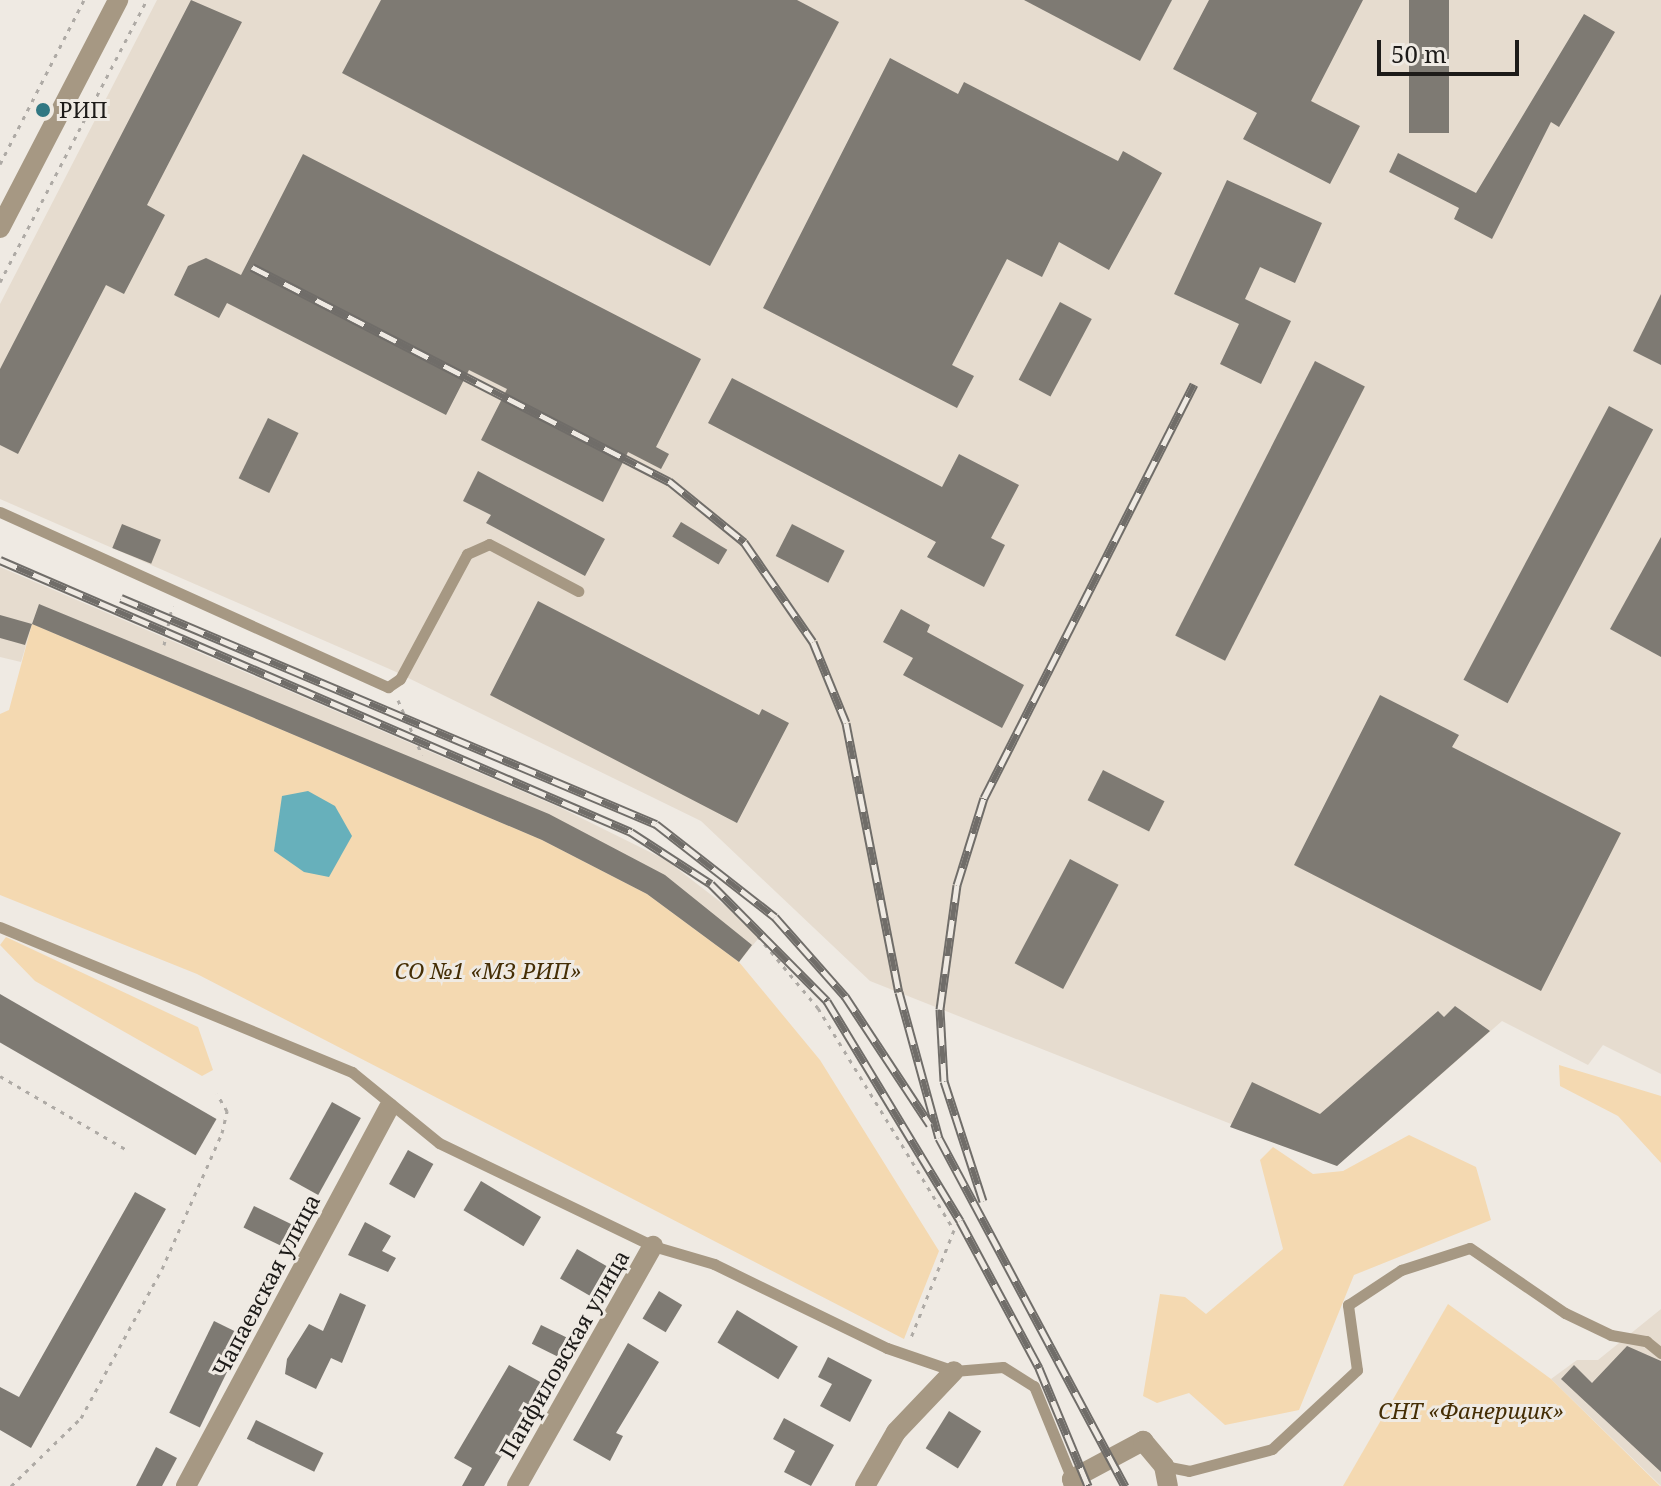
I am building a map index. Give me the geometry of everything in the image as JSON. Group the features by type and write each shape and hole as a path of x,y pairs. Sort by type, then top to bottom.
{"street":[{"path":"0,227 118,0"},
{"name":"Чапаевская улица","path":"186,1486 389,1108"},
{"name":"Панфиловская улица","path":"517,1486 653,1246"},
{"path":"865,1486 896,1432 954,1371"},
{"path":"1073,1482 1143,1441 1166,1476"}],"lane":[{"path":"0,512 388,687 400,679 467,554 489,544 578,591"},
{"path":"0,927 352,1072 389,1108 439,1143 653,1246 714,1264 905,1353 954,1371 1003,1367 1034,1386 1073,1482"},
{"path":"1166,1476 1272,1449 1357,1370 1348,1305 1401,1270 1470,1248 1565,1313 1611,1335 1646,1341 1661,1353"}],"path":[{"path":"0,164 84,0"},
{"path":"0,282 147,0"},
{"path":"164,645 175,591"},
{"path":"388,687 422,755"},
{"path":"758,936 818,1008 954,1230 905,1353"},
{"path":"0,1076 127,1150"},
{"path":"11,1486 81,1418 162,1269 222,1133 227,1111 217,1094"}],"shaded area":[{"path":"157,0 1661,0 1661,1074 1603,1045 1588,1065 1502,1021 1337,1166 870,981 701,821 394,671 0,499 0,304"},
{"path":"0,567 561,808 666,860 762,934 739,962 647,894 542,840 32,625 21,662 0,657"},
{"path":"1661,1309 1661,1486 1551,1379 1577,1360 1598,1360"}],"green space":[{"name":"СО №1 «МЗ РИП»","path":"32,624 542,840 647,894 739,962 820,1060 939,1251 904,1339 197,974 0,895 0,714 9,710"},
{"path":"6,937 198,1027 213,1070 202,1076 35,981 0,945"},
{"path":"1559,1065 1661,1096 1661,1163 1618,1116 1560,1086"},
{"path":"1409,1135 1476,1167 1491,1220 1354,1275 1299,1410 1225,1425 1189,1393 1157,1403 1143,1396 1160,1294 1185,1297 1206,1314 1283,1249 1260,1160 1273,1147 1313,1174 1343,1171"},
{"name":"СНТ «Фанерщик»","path":"1448,1304 1551,1379 1660,1486 1343,1486"}],"water":[{"path":"308,791 335,806 352,836 329,877 304,872 274,851 282,796"}],"building":[{"path":"191,0 242,22 147,205 165,215 124,294 106,285 18,454 0,445 0,369"},
{"path":"381,0 797,0 839,22 710,266 342,73"},
{"path":"1024,0 1172,0 1140,61"},
{"path":"1209,0 1363,0 1311,101 1360,126 1330,184 1243,139 1257,113 1173,69"},
{"path":"1409,0 1449,0 1449,133 1409,133"},
{"path":"1584,14 1615,32 1559,127 1551,122 1492,239 1454,219 1459,208 1389,172 1398,153 1476,193"},
{"path":"890,58 958,94 964,82 1118,161 1123,151 1162,173 1109,270 1059,242 1042,277 1007,259 952,365 974,376 957,408 763,308"},
{"path":"303,154 701,359 656,447 669,454 661,469 628,452 603,502 481,440 507,389 469,370 446,415 227,303 219,318 174,295 188,266 206,258 241,275"},
{"path":"1227,180 1322,223 1295,283 1260,267 1245,299 1291,321 1261,384 1220,364 1239,324 1174,294"},
{"path":"1661,294 1661,365 1633,351"},
{"path":"1060,302 1092,319 1050,397 1019,380"},
{"path":"1315,361 1365,386 1225,661 1175,635"},
{"path":"732,378 942,487 959,454 1019,485 991,538 1005,545 984,587 927,557 936,542 708,423"},
{"path":"1609,406 1653,429 1508,703 1463,680"},
{"path":"268,418 299,433 269,493 239,478"},
{"path":"478,471 605,539 585,576 486,523 491,515 463,501"},
{"path":"681,522 727,550 719,564 672,537"},
{"path":"122,524 161,540 151,564 112,548"},
{"path":"792,524 845,551 828,583 776,556"},
{"path":"1661,537 1661,657 1610,629"},
{"path":"538,601 759,715 762,709 789,723 737,823 490,695"},
{"path":"39,604 549,814 665,875 752,945 739,962 647,894 542,840 32,624"},
{"path":"901,609 930,625 927,632 1024,685 1002,728 903,675 913,658 883,642"},
{"path":"0,615 32,624 25,645 0,638"},
{"path":"1380,695 1459,735 1452,747 1621,833 1541,991 1294,865"},
{"path":"1103,770 1164,801 1149,832 1088,800"},
{"path":"1070,859 1119,885 1063,989 1015,963"},
{"path":"0,994 217,1119 196,1155 0,1042"},
{"path":"1455,1006 1490,1031 1337,1166 1230,1127 1252,1082 1320,1114 1438,1011 1444,1017"},
{"path":"332,1102 361,1118 318,1195 289,1179"},
{"path":"408,1150 433,1164 414,1198 389,1184"},
{"path":"481,1181 541,1217 523,1246 463,1210"},
{"path":"135,1192 166,1209 31,1448 0,1430 0,1387 19,1397"},
{"path":"254,1206 297,1227 287,1249 243,1228"},
{"path":"365,1222 391,1236 382,1251 396,1258 388,1272 348,1255"},
{"path":"577,1249 606,1266 589,1295 560,1278"},
{"path":"659,1291 682,1305 666,1332 643,1318"},
{"path":"340,1293 366,1305 342,1363 331,1358 316,1389 285,1374 287,1359 309,1324 323,1331"},
{"path":"737,1310 798,1347 778,1379 717,1343"},
{"path":"214,1321 245,1336 200,1428 169,1413"},
{"path":"541,1325 566,1337 557,1356 532,1344"},
{"path":"628,1343 659,1362 616,1433 623,1436 610,1461 573,1440"},
{"path":"1627,1346 1661,1361 1661,1472 1561,1379 1574,1365 1592,1383"},
{"path":"828,1357 872,1380 850,1422 820,1406 832,1384 818,1377"},
{"path":"509,1365 544,1384 484,1486 462,1486 472,1468 454,1458"},
{"path":"949,1411 981,1431 958,1468 926,1448"},
{"path":"784,1418 834,1445 811,1486 784,1472 795,1451 773,1439"},
{"path":"256,1420 323,1453 314,1472 247,1439"},
{"path":"156,1447 177,1458 162,1486 136,1486"}],"railway":[{"path":"252,267 669,481 744,542 813,642 846,723 899,992 939,1138 1125,1486"},
{"path":"983,1201 944,1081 940,1009 957,885 984,798 1194,384"},
{"path":"0,560 631,832 711,884 827,1001 960,1221 1039,1368 1088,1486"},
{"path":"121,598 656,824 775,917 845,996 930,1125"}],"place":[{"name":"РИП","path":"43,110"}]}
